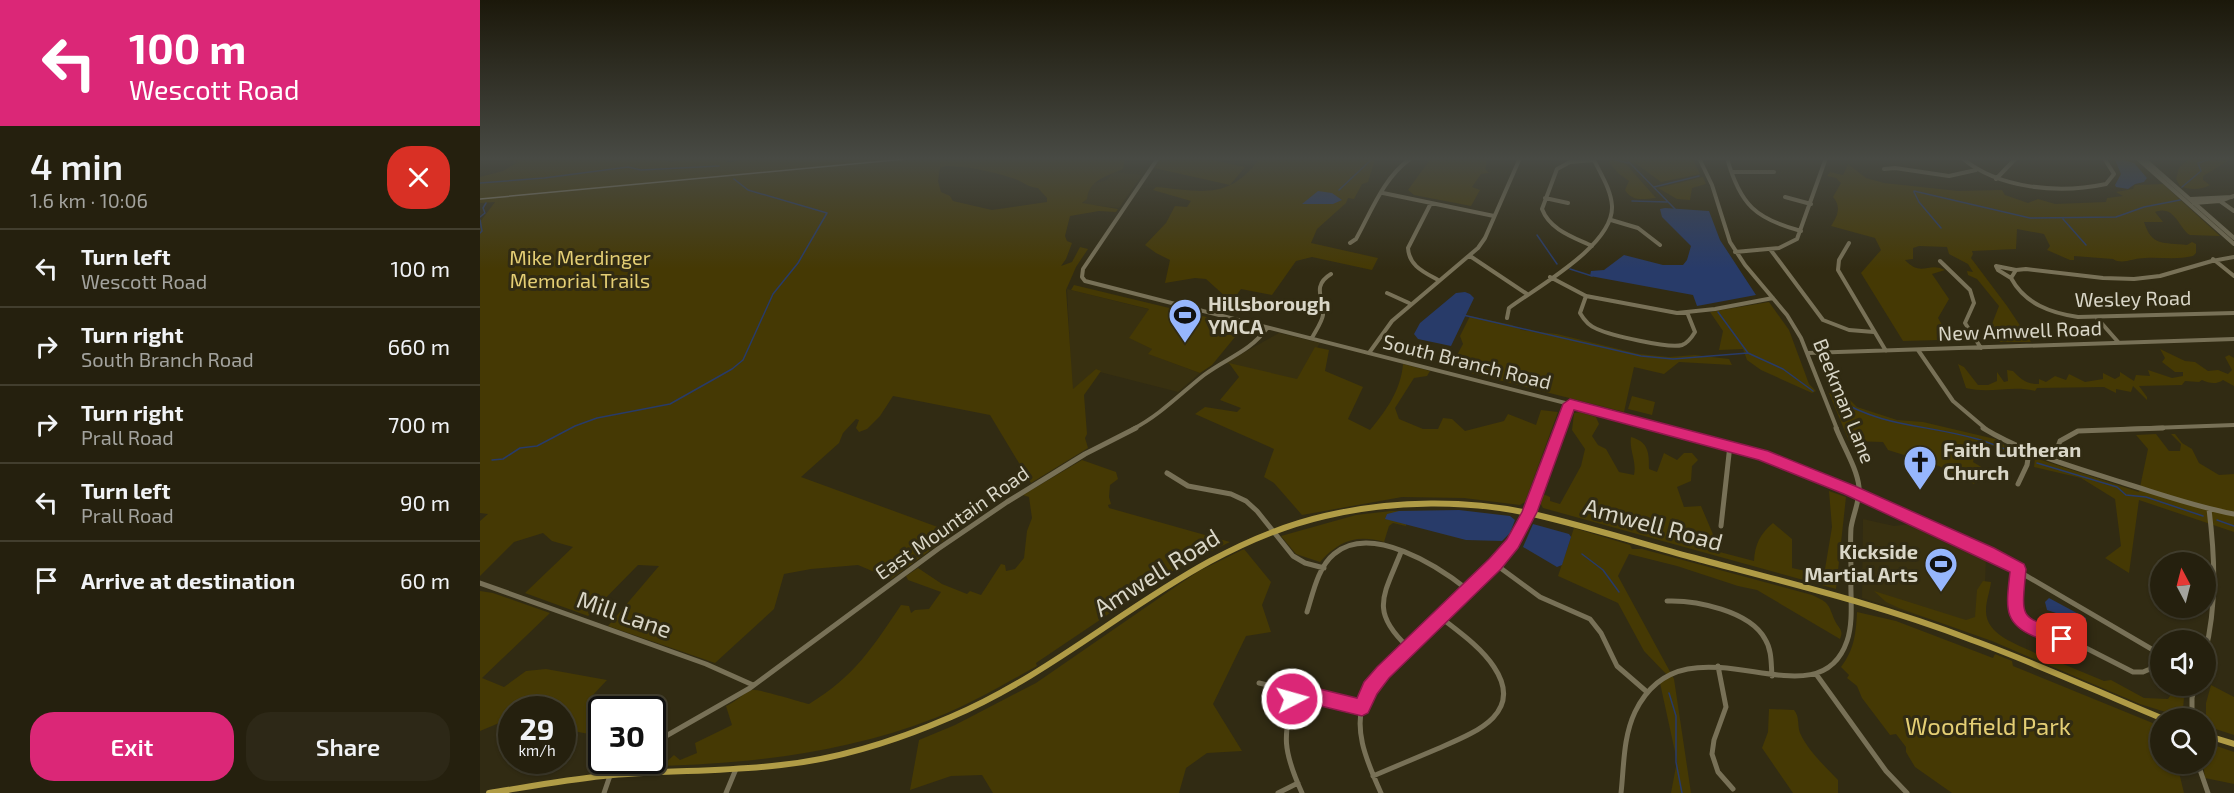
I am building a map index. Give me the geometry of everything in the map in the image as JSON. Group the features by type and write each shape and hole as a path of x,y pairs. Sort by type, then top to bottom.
{"main road":[{"name":"Amwell Road","path":"666,773 782,765 837,755 894,739 952,717 1038,672 1203,563 1242,543 1333,514 1404,504 1473,505 1529,512 1850,600 1971,639 2150,714"},
{"path":"2216,738 2234,744"},
{"name":"Amwell Road","path":"489,793 557,781 640,774"}],"street":[{"name":"South Branch Road","path":"1133,195 1084,266 1081,274 1083,279 1094,285 1570,404 1730,445 1777,460 1988,553 2150,648"},
{"path":"1350,243 1356,239 1382,195"},
{"path":"1393,195 1494,216"},
{"path":"1369,353 1379,334 1408,303 1470,256 1482,243 1503,195"},
{"path":"1546,195 1542,212 1548,222 1592,246"},
{"path":"1507,318 1509,308 1592,246 1604,233 1611,220 1611,201 1608,195"},
{"name":"Beekman Lane","path":"1715,195 1723,226 1735,252 1797,330 1858,483 1860,495 1853,514 1851,529 1850,633 1846,648 1832,665 1816,674"},
{"path":"1742,195 1753,212 1768,221 1801,231"},
{"path":"1735,252 1770,249 1790,244 1797,239 1814,195"},
{"path":"2182,195 2234,238"},
{"path":"2183,195 2234,244"},
{"path":"2189,201 2233,196"},
{"path":"2189,201 2220,201 2233,196"},
{"path":"1785,197 1811,204"},
{"path":"1545,198 1568,203"},
{"path":"2215,198 2234,211"},
{"path":"1431,203 1407,254 1414,265 1438,280"},
{"path":"1611,220 1640,227 1660,245"},
{"path":"1849,243 1839,260 1838,270 1886,351"},
{"path":"1770,249 1823,320 1849,330 1875,332"},
{"path":"1470,256 1490,266 1510,284 1527,294"},
{"name":"Wesley Road","path":"2234,257 2213,259 2169,274 2142,279 2106,279 1996,266 1998,270 2011,278 2023,294 2043,307 2071,316 2097,318 2234,313"},
{"path":"2213,259 2234,276"},
{"path":"1940,261 1973,295 1974,303 1965,323 1981,348"},
{"path":"2011,278 2016,270"},
{"path":"1312,338 1323,316 1318,292 1331,274"},
{"path":"1550,277 1586,296 1670,312 1687,312 1773,298"},
{"path":"1387,293 1408,303"},
{"path":"1586,296 1580,313 1591,327 1663,345 1682,345 1691,339 1695,332 1687,312"},
{"path":"2097,318 2119,343"},
{"name":"East Mountain Road","path":"666,736 753,685 987,515 1085,454 1151,420 1205,374 1258,340 1267,328"},
{"name":"New Amwell Road","path":"1808,353 2234,339"},
{"path":"1918,350 1947,394 1961,410 1991,433 2029,452 2210,509 2234,514"},
{"path":"1381,793 1362,745 1362,707 1376,681 1513,544 1529,512 1570,404"},
{"path":"2053,460 2058,441 2078,431 2234,425"},
{"path":"1721,526 1730,445"},
{"path":"2018,484 2027,465 2029,452"},
{"path":"1167,473 1188,486 1225,492 1241,498 1253,507 1288,552 1298,560 1324,568"},
{"path":"2210,509 2215,591 2211,630"},
{"path":"1307,612 1324,568 1334,553 1352,544 1373,544 1437,566 1468,590"},
{"path":"1401,552 1382,610 1387,627 1408,648"},
{"path":"1495,564 1540,597 1584,615 1594,623 1617,666 1647,692"},
{"path":"2018,569 2014,608 2026,626 2078,644 2133,672 2148,672 2150,669"},
{"name":"Mill Lane","path":"480,583 706,664 753,685"},
{"path":"1667,601 1683,600 1748,621 1767,642 1772,675"},
{"path":"1373,776 1481,730 1493,719 1500,708 1503,697 1502,681 1494,663 1440,617"},
{"path":"1621,793 1630,727 1647,692 1666,677 1685,669 1718,666 1796,677 1816,674 1886,771 1907,793"},
{"path":"1718,666 1726,707 1714,740 1712,754 1718,772 1732,789"},
{"path":"1259,683 1362,707"},
{"path":"1295,692 1285,723 1283,739 1285,754 1302,793"},
{"path":"726,793 736,769"},
{"path":"2201,774 2208,793"},
{"path":"604,793 611,776"},
{"path":"1278,793 1298,783"}],"shaded area":[{"path":"1087,195 1128,195 1119,208 1082,204"},
{"path":"1067,289 1151,310 1130,338 1153,349 1149,354 1200,373 1178,392 1096,371 1072,391"},
{"path":"1279,333 1320,343 1298,380 1225,363"},
{"path":"1863,519 1894,526 1910,524 1986,558 1983,636 1862,598"}],"green space":[{"name":"Mike Merdinger Memorial Trails","path":"480,195 948,195 953,201 992,210 1047,202 1044,195 1088,195 1082,203 1118,209 1116,212 1099,211 1070,216 1065,236 1067,241 1072,243 1061,266 1072,262 1080,247 1088,249 1076,267 1066,290 1073,389 1096,369 1101,371 1084,395 1087,434 1085,438 1088,448 1031,483 990,415 893,396 880,416 867,429 859,432 856,428 859,420 856,419 843,433 839,443 801,477 954,533 891,579 858,565 784,574 774,609 715,663 608,626 659,566 638,565 588,616 525,593 573,547 552,541 543,533 514,542 480,576 480,521 488,514 480,513 480,222 495,202 480,203"},
{"path":"1170,195 1356,195 1354,199 1348,198 1346,203 1317,229 1311,243 1378,258 1372,270 1312,257 1296,261 1272,295 1241,289 1225,311 1219,310 1226,297 1206,279 1195,278 1165,283 1170,260 1145,245 1166,223 1175,206 1187,207 1191,201"},
{"path":"1414,195 1477,195 1471,206"},
{"path":"1653,195 1656,198 1639,199 1631,196"},
{"path":"1670,195 1691,195 1690,200 1677,199"},
{"path":"1834,195 2005,195 2028,203 2038,199 2055,204 2106,202 2107,198 2123,196 2121,195 2175,195 2220,236 2190,235 2172,214 2162,210 2155,212 2163,222 2144,222 2151,236 2165,243 2187,245 2192,242 2196,244 2196,253 2193,256 2116,261 2074,256 2074,260 2070,260 2047,250 2050,246 2044,234 2017,229 2016,249 1972,251 1971,258 2031,342 2000,342 1990,329 1999,306 1977,279 1968,275 1967,271 1973,272 1968,264 1949,254 1947,247 1919,246 1913,248 1913,259 1905,260 1916,268 1934,267 1945,270 1932,274 1949,299 1938,318 1944,328 1939,340 1903,341 1861,273 1881,250 1875,238 1831,226 1837,216 1838,208"},
{"name":"Hillsborough YMCA","path":"1074,285 1244,326 1212,365 1200,373 1148,354 1152,349 1129,338 1149,309 1071,290"},
{"path":"1769,302 1789,330 1809,384 1816,391 1812,393 1761,370 1747,360 1743,349 1719,350 1723,331 1710,312"},
{"path":"1470,316 1512,325 1522,330 1557,334 1639,354 1669,357 1695,355 1729,359 1732,365 1679,362 1664,374 1634,367 1624,412 1459,370 1460,367 1456,362 1457,355 1463,344 1460,336"},
{"path":"1315,347 1329,350 1325,371 1363,387 1348,419 1370,430 1392,400 1402,374 1403,364 1430,371 1427,376 1414,378 1395,408 1399,419 1423,429 1438,429 1443,418 1452,419 1465,431 1504,421 1508,414 1536,425 1541,410 1558,412 1525,502 1520,505 1464,498 1402,497 1302,515 1274,483 1264,477 1274,449 1195,414 1205,407 1237,412 1241,408 1220,400 1239,377 1229,363 1297,379"},
{"path":"2160,349 2185,361 2195,362 2208,371 2218,370 2228,374 2232,370 2225,357 2229,355 2234,358 2234,386 2223,380 2212,383 2202,380 2199,382 2185,381 2182,385 2139,386 2147,400 2133,386 2131,392 2116,389 2116,393 2104,387 2037,388 2035,391 2027,389 1975,390 1966,388 1958,364 1964,367 1978,385 1988,385 1997,381 1997,372 2004,382 2008,381 2007,370 2013,371 2021,379 2034,384 2039,384 2039,379 2046,382 2055,376 2066,380 2069,374 2085,382 2103,379 2103,373 2115,379 2120,376 2120,372 2134,381 2136,375 2150,376 2148,370 2172,378 2183,376 2183,372 2175,372 2162,362 2165,358"},
{"path":"1829,393 1844,394 1857,407 1897,420 1923,422 1995,439 2021,456 2018,459 1994,446 1978,444 1973,462 1983,468 1974,484 1939,466 1888,450 1883,442 1849,441"},
{"path":"1632,396 1655,402 1652,415 1628,409"},
{"path":"1579,412 1596,417 1599,424 1592,436 1598,445 1606,449 1619,472 1634,475 1631,437 1645,445 1649,469 1657,472 1664,453 1677,460 1684,453 1692,453 1698,460 1692,466 1691,481 1677,487 1684,507 1701,506 1715,539 1712,550 1754,561 1759,540 1773,523 1792,539 1792,568 1824,575 1832,527 1829,491 1846,497 1836,589 1543,508 1540,503 1543,494 1550,497 1550,501 1560,504 1581,466 1585,449 1572,430 1574,413"},
{"path":"2156,434 2169,451 2180,451 2181,444 2171,434 2175,434 2182,443 2192,449 2199,463 2219,475 2234,474 2234,532 2139,500 2129,573 2105,558 2121,546 2115,499 2081,478 2034,467 2035,458 2139,492 2148,449 2136,435"},
{"path":"1082,460 1116,472 1118,479 1110,485 1111,504 1108,505 1109,508 1230,542 1177,568 1036,663 1037,666 935,718 869,739 801,754 732,762 666,766 666,762 674,755 680,760 697,753 695,743 732,725 726,706 749,691 761,691 809,704 839,683 881,635 901,605 909,606 911,613 915,610 929,609 941,592 908,580 906,576 918,568 942,584 967,594 970,591 981,595 1001,564 1005,565 1006,571 1015,569 1024,558 1027,531 1032,518 1029,497 1023,495"},
{"path":"1391,511 1427,511 1406,517 1406,526 1393,523 1389,526 1384,542 1365,539 1349,541 1334,549 1320,562 1296,554 1281,536 1356,515"},
{"path":"1574,528 1630,545 1632,549 1642,549 1812,595 1828,605 1841,630 1840,639 1757,590 1629,554 1618,576 1674,679 1691,793 1671,793 1677,761 1660,683 1669,677 1644,651 1618,603 1558,576"},
{"path":"1244,549 1271,582 1262,605 1271,632 1246,636 1213,704 1242,751 1207,753 1186,768 1179,793 993,793 982,775 951,776 910,790 919,740 955,725 1036,683 1199,571"},
{"path":"1983,581 1991,582 1986,607 1987,619 1997,633 2013,643 2037,654 2043,653 2051,659 2104,681 2111,680 2144,698 2168,699 2170,696 2184,696 2183,708 2153,708 2140,704 1992,641 1899,608 1886,602 1874,591 1966,620 1975,617 1977,590"},
{"path":"480,591 493,593 550,613 482,678 504,687 526,671 546,669 607,680 592,696 588,696 588,734 576,732 576,696 498,696 498,723 480,731"},
{"name":"Woodfield Park","path":"1857,612 1896,621 1993,658 1995,654 2012,661 2013,666 2150,722 2150,774 2179,774 2184,793 1952,793 1915,767 1906,752 1906,747 1896,734 1890,735 1862,698 1857,686 1847,678 1849,675 1841,667 1854,641"},
{"path":"2216,688 2234,697 2234,735 2216,729 2216,708 2206,708 2208,696 2216,696"},
{"path":"1769,709 1794,710 1803,740 1838,780 1838,793 1793,793 1762,748 1768,732"},
{"path":"2216,746 2234,752 2234,784 2205,778 2204,774 2216,774"}],"water":[{"path":"1313,195 1335,195 1342,200 1333,204 1302,204"},
{"path":"1660,209 1709,211 1720,240 1756,295 1697,306 1693,295 1590,276 1591,271 1604,270 1624,255 1663,265 1683,265 1691,246 1662,217"},
{"path":"1465,292 1474,298 1451,346 1418,339 1414,334 1420,323 1456,293"},
{"path":"1459,510 1510,516 1515,520 1510,533 1502,541 1466,540 1385,519 1387,514 1399,511"},
{"path":"1533,524 1569,534 1571,537 1562,565 1557,567 1523,547"},
{"path":"2049,598 2086,618 2086,623 2047,610 2045,602"}],"waterway":[{"path":"492,460 503,459 520,448 537,446 575,426 597,418 670,404 732,369 743,360 773,294 798,263 827,213 765,195"},
{"path":"1661,195 1675,209"},
{"path":"1916,195 1941,228"},
{"path":"1931,195 2030,218 2116,217 2144,207 2180,200"},
{"path":"1632,201 1667,202"},
{"path":"480,217 485,213 483,208 486,203"},
{"path":"2063,219 2086,245"},
{"path":"480,220 482,231 480,233"},
{"path":"1537,235 1557,264"},
{"path":"1570,269 1592,276"},
{"path":"1718,312 1748,353"},
{"path":"1463,315 1641,356 1673,359 1748,353"},
{"path":"1748,353 1783,369 1813,391"},
{"path":"1835,398 1871,415 1977,439 2021,456"},
{"path":"2037,463 2117,487 2126,495 2146,497 2203,516"},
{"path":"2217,520 2234,526"},
{"path":"1582,554 1603,570 1619,592"},
{"path":"1669,693 1676,716 1676,762 1682,793"}],"railway":[{"path":"480,199 522,195"}],"place":[{"name":"Hillsborough YMCA","path":"1185,344"},
{"name":"Faith Lutheran Church","path":"1920,491"},
{"name":"Kickside Martial Arts","path":"1941,593"}],"route":[{"path":"1292,699 1295,692 1362,707 1371,688 1383,672 1513,544 1529,512 1570,404 1763,455 1849,490 1988,553 2018,569 2014,608 2026,626 2062,639"}]}
